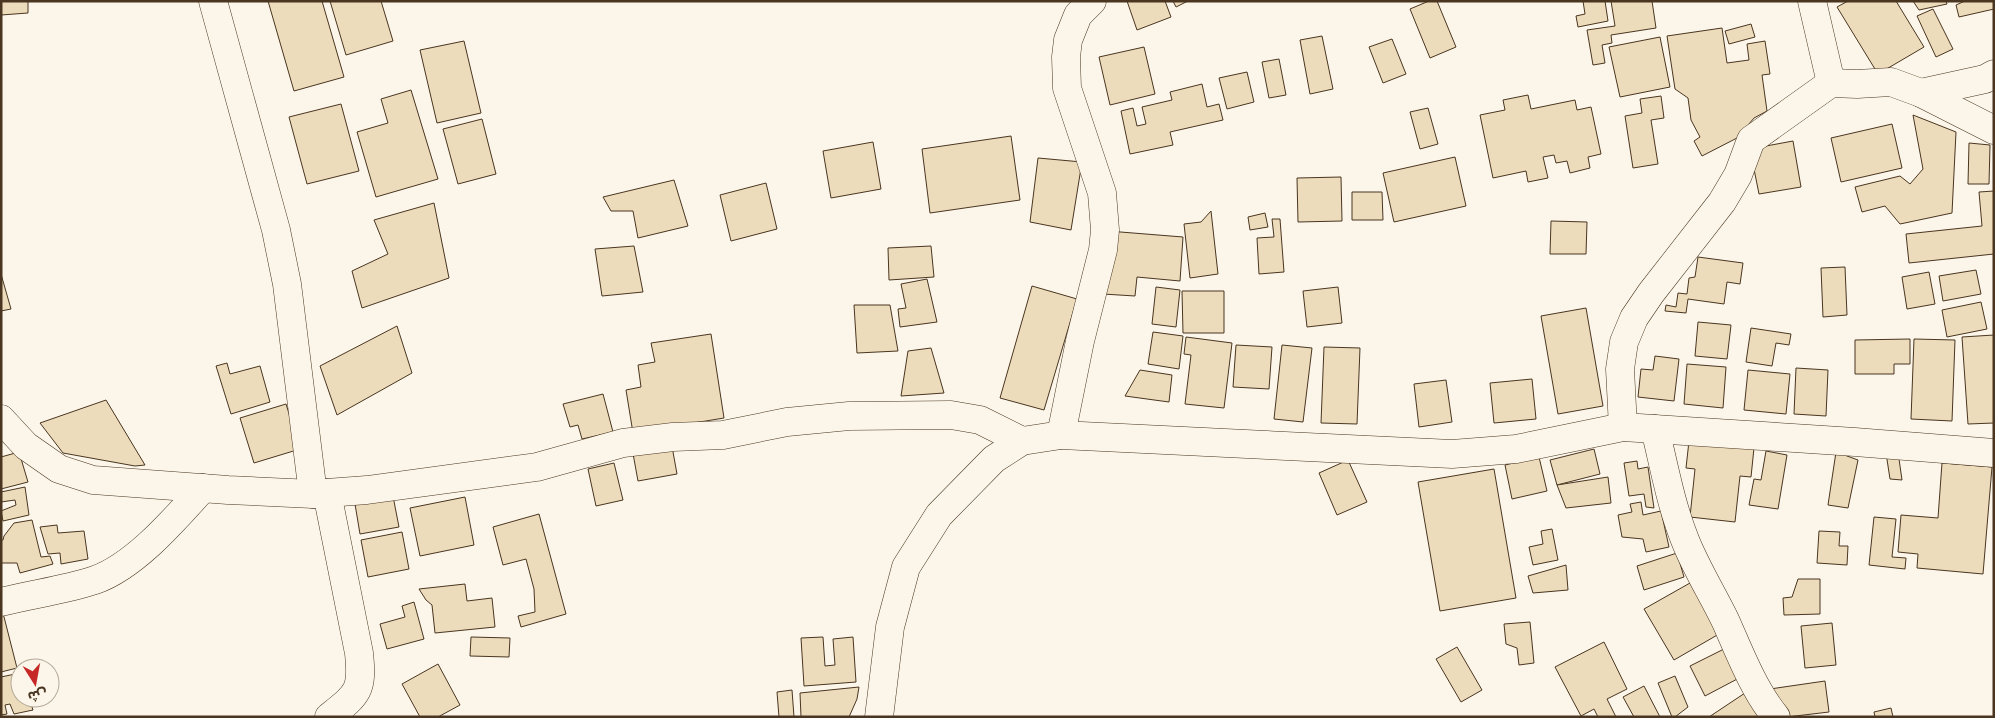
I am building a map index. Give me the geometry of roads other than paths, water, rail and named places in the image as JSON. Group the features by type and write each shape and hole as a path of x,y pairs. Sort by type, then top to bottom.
{"street":[{"path":"213,1 276,230 287,284 320,493 359,653 360,685 352,698 329,717"},
{"path":"1061,435 1080,341 1104,250 1105,230 1102,193 1067,88 1066,57 1068,40 1078,15 1092,1"},
{"path":"1812,1 1831,83"},
{"path":"1921,93 1991,78"},
{"path":"1623,427 1620,369 1624,342 1634,318 1651,293 1722,202 1738,175 1751,140 1831,83 1891,82 1921,93 1994,130"},
{"path":"1,419 26,446 59,469 93,480 203,488 320,493 367,490 537,467 624,444 673,437 722,435 787,422 850,416 951,415 980,420 1022,442"},
{"path":"879,717 890,627 906,568 939,515 962,490 994,459 1022,442 1061,435 1452,454 1516,449 1623,427 1994,453"},
{"path":"1655,429 1673,505 1684,538 1745,664 1776,717"},
{"path":"1,602 96,580 115,570 153,542 203,488"}]}
